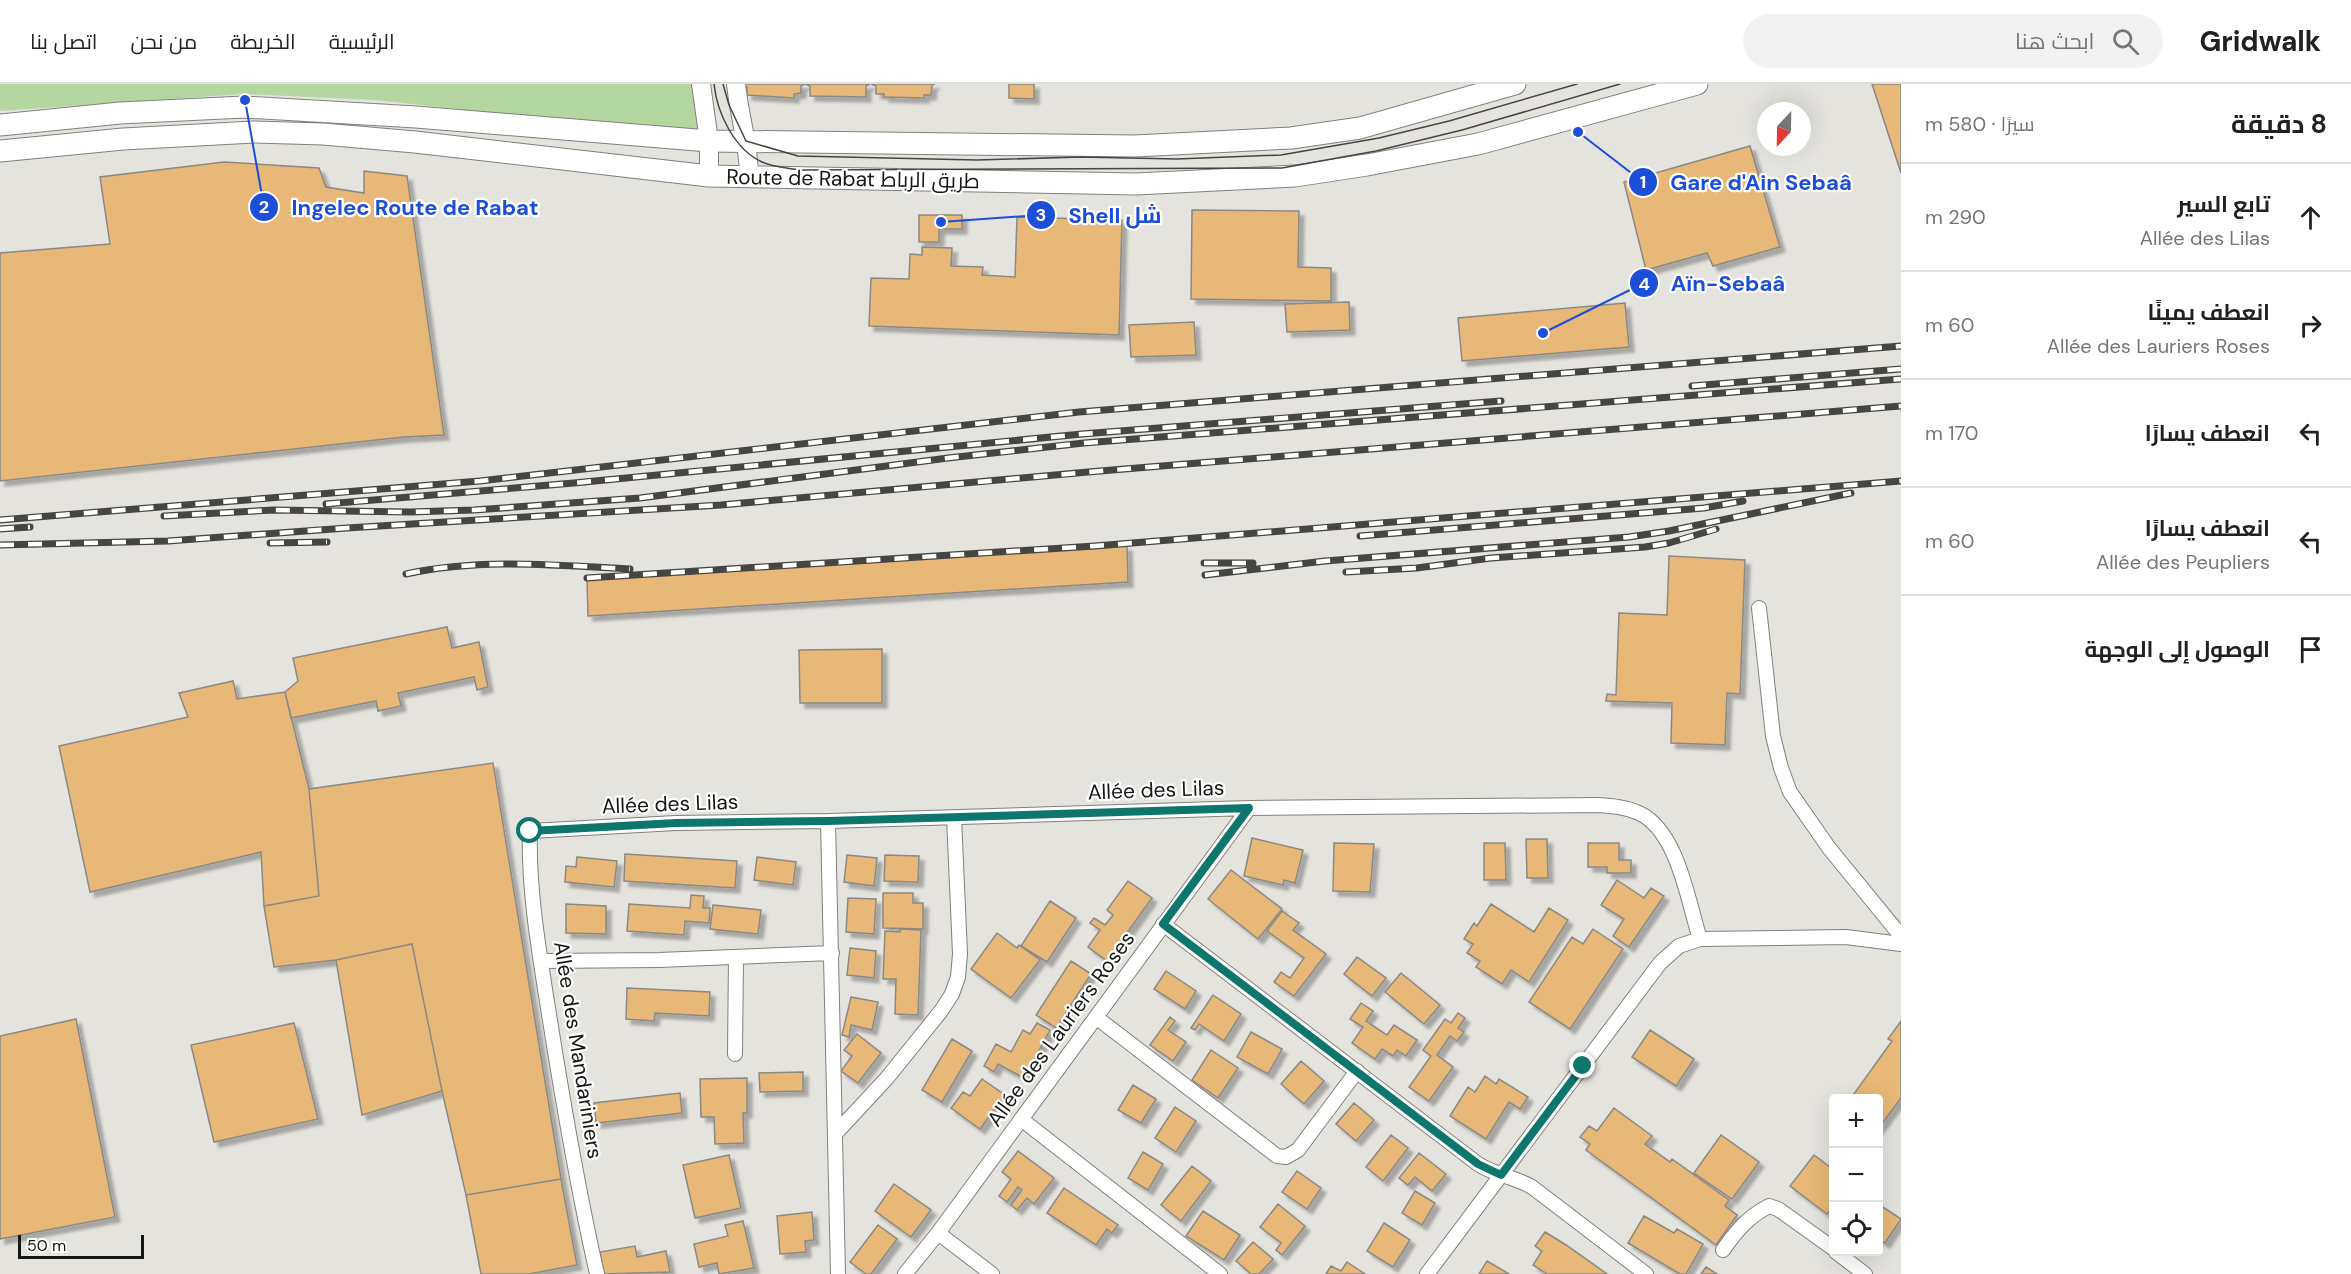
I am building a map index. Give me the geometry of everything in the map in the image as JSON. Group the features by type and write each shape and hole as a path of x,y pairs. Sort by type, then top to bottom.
{"main road":[{"name":"Route de Rabat طريق الرباط","path":"0,125 120,113 244,107 416,117 709,141 1135,146 1291,138 1360,128 1515,84"},
{"name":"Route de Rabat طريق الرباط","path":"0,151 205,133 323,134 709,176 1136,184 1295,176 1478,144 1697,84"}],"street":[{"path":"701,84 709,141 709,176"},
{"path":"736,84 749,152 749,176"},
{"path":"1759,608 1773,736 1790,792 1837,857 1901,936"},
{"name":"Allée des Lilas","path":"530,831 676,823 828,821 1249,808 1575,805 1622,807 1650,819 1665,837 1676,861 1700,939"},
{"name":"Allée des Lauriers Roses","path":"905,1274 938,1233 1249,808"},
{"path":"835,1134 887,1078 952,994 958,977 960,954 954,817"},
{"path":"828,821 838,1274"},
{"name":"Allée des Mandariniers","path":"530,831 529,852 541,961 561,1090 597,1274"},
{"path":"1163,924 1478,1164 1532,1187 1646,1274"},
{"path":"1427,1274 1660,963 1679,946 1700,939 1834,937 1901,944"},
{"path":"541,961 832,953"},
{"path":"735,1054 736,957"},
{"path":"1096,1018 1277,1156 1286,1157 1298,1150 1357,1071"},
{"path":"1021,1119 1220,1274"},
{"path":"1723,1250 1741,1224 1754,1213 1769,1206 1778,1209 1829,1246"},
{"path":"938,1233 992,1274"},
{"path":"1842,1256 1864,1274"}],"green space":[{"path":"0,84 697,84 702,136 375,100 243,94 0,111"}],"building":[{"path":"742,84 805,84 801,86 801,93 794,94 794,98 747,95 747,87"},
{"path":"805,84 870,84 866,86 866,97 810,96 810,86"},
{"path":"871,84 935,84 932,85 931,95 924,95 924,98 884,97 884,94 876,94 876,86"},
{"path":"1009,84 1034,84 1034,99 1009,98"},
{"path":"1872,84 1901,84 1901,173"},
{"path":"1750,146 1780,247 1713,266 1707,253 1646,270 1624,182"},
{"path":"224,162 319,168 326,187 364,193 364,171 407,176 444,435 404,437 0,481 0,253 110,244 100,177"},
{"path":"1192,210 1299,211 1298,267 1331,268 1331,301 1191,299"},
{"path":"919,215 962,215 962,229 939,229 939,242 919,242"},
{"path":"1017,217 1122,220 1119,335 869,326 871,278 909,279 910,254 922,255 922,247 952,248 951,266 983,267 982,275 1015,277"},
{"path":"1349,302 1350,330 1287,332 1285,304"},
{"path":"1625,303 1629,347 1462,361 1458,318"},
{"path":"1194,322 1196,355 1131,357 1129,325"},
{"path":"1127,546 1128,582 588,616 587,580"},
{"path":"1669,556 1745,560 1740,694 1727,693 1725,745 1671,743 1672,703 1606,701 1607,694 1616,695 1619,613 1667,615"},
{"path":"447,627 452,648 479,642 488,687 477,690 474,677 398,693 401,706 378,711 376,701 291,718 285,692 298,681 293,658"},
{"path":"882,649 882,703 800,703 799,650"},
{"path":"233,681 237,699 285,692 309,789 319,896 264,906 261,852 90,892 59,746 188,717 179,693"},
{"path":"493,763 561,1179 466,1195 412,944 336,960 274,967 264,906 319,896 309,789"},
{"path":"1252,838 1303,850 1295,883 1284,880 1283,885 1244,876"},
{"path":"1526,839 1547,839 1548,878 1527,878"},
{"path":"1334,843 1374,844 1370,892 1333,891"},
{"path":"1484,843 1505,843 1506,880 1484,880"},
{"path":"1588,843 1619,843 1619,860 1631,860 1631,873 1607,873 1607,867 1588,867"},
{"path":"625,854 737,861 735,888 624,881"},
{"path":"847,855 877,858 874,886 844,882"},
{"path":"885,855 919,856 918,882 884,881"},
{"path":"577,857 617,861 614,887 565,882 566,866 576,867"},
{"path":"757,857 796,862 793,885 754,880"},
{"path":"1231,870 1282,909 1258,939 1208,899"},
{"path":"1617,880 1644,898 1651,888 1664,896 1629,947 1613,936 1624,919 1601,905"},
{"path":"1128,881 1152,898 1107,961 1088,947 1100,930 1090,923 1094,918 1105,925 1113,915 1107,910"},
{"path":"883,893 913,893 913,903 923,903 923,929 883,928"},
{"path":"691,895 704,896 703,908 710,908 709,923 685,921 684,935 627,931 629,904 690,908"},
{"path":"848,898 876,899 874,934 846,932"},
{"path":"1050,901 1076,918 1047,962 1021,946"},
{"path":"566,904 606,906 606,934 566,933"},
{"path":"1491,904 1534,932 1549,908 1568,920 1529,982 1511,970 1502,984 1476,967 1480,961 1467,953 1473,944 1464,939 1474,923 1477,926"},
{"path":"713,905 761,910 758,934 710,929"},
{"path":"1282,911 1299,923 1293,930 1326,954 1294,996 1274,982 1281,972 1290,978 1304,958 1267,931"},
{"path":"900,929 921,930 918,1015 895,1014 896,979 883,979 885,931 900,932"},
{"path":"1593,929 1623,949 1570,1029 1529,1002 1572,937 1583,944"},
{"path":"997,933 1017,948 1019,945 1040,960 1011,998 971,969"},
{"path":"412,944 442,1091 362,1115 336,960"},
{"path":"850,948 876,951 874,978 847,975"},
{"path":"1357,957 1386,978 1372,996 1344,974"},
{"path":"1071,961 1091,974 1056,1028 1036,1015"},
{"path":"1166,971 1196,991 1185,1009 1154,989"},
{"path":"1401,973 1440,1005 1424,1024 1385,992"},
{"path":"627,988 710,992 709,1016 655,1013 654,1021 626,1019"},
{"path":"1213,995 1241,1014 1224,1041 1199,1024 1195,1030 1191,1028"},
{"path":"851,997 878,1002 872,1030 851,1025 849,1037 842,1035"},
{"path":"1361,1003 1373,1011 1366,1021 1387,1035 1394,1025 1417,1040 1406,1056 1397,1050 1393,1056 1382,1049 1375,1059 1352,1043 1363,1027 1350,1019"},
{"path":"1458,1013 1465,1018 1458,1028 1464,1032 1457,1041 1450,1036 1437,1055 1453,1067 1429,1101 1409,1087 1431,1056 1423,1050 1445,1019 1451,1023"},
{"path":"1170,1017 1175,1021 1168,1030 1186,1042 1173,1061 1150,1045"},
{"path":"76,1019 115,1217 0,1239 0,1036"},
{"path":"1901,1021 1901,1098 1883,1122 1883,1094 1854,1094 1892,1041 1888,1039"},
{"path":"294,1023 318,1119 214,1142 191,1045"},
{"path":"1037,1023 1050,1030 1024,1078 998,1064 994,1072 984,1066 996,1044 1011,1052 1023,1030 1030,1034"},
{"path":"1650,1030 1694,1059 1676,1086 1632,1057"},
{"path":"1251,1032 1282,1049 1268,1074 1237,1057"},
{"path":"857,1034 881,1053 858,1083 841,1071 852,1056 844,1050"},
{"path":"952,1039 972,1051 942,1102 922,1090"},
{"path":"1211,1050 1238,1068 1218,1098 1192,1080"},
{"path":"1301,1061 1324,1081 1304,1104 1281,1084"},
{"path":"803,1072 803,1091 760,1092 759,1073"},
{"path":"1485,1076 1496,1084 1499,1079 1528,1097 1520,1109 1509,1102 1486,1139 1450,1116 1468,1087 1475,1092"},
{"path":"747,1078 747,1113 743,1113 744,1143 715,1144 714,1117 701,1117 700,1079"},
{"path":"982,1079 1005,1095 980,1129 951,1108 963,1092 970,1096"},
{"path":"1133,1085 1156,1099 1141,1123 1118,1110"},
{"path":"680,1093 682,1113 596,1123 594,1103"},
{"path":"1354,1103 1374,1120 1356,1141 1336,1124"},
{"path":"1175,1107 1196,1121 1176,1152 1155,1138"},
{"path":"1614,1108 1652,1136 1645,1144 1670,1162 1672,1159 1729,1200 1725,1206 1737,1215 1716,1245 1586,1150 1590,1144 1580,1137 1589,1126 1597,1131"},
{"path":"1391,1135 1408,1148 1383,1181 1366,1167"},
{"path":"1721,1135 1759,1162 1732,1199 1694,1173"},
{"path":"1018,1151 1054,1178 1034,1204 1027,1198 1017,1210 1011,1205 1022,1190 1018,1187 1007,1202 999,1196 1011,1179 1002,1172"},
{"path":"1143,1152 1163,1164 1148,1190 1128,1178"},
{"path":"1419,1153 1446,1174 1432,1191 1415,1177 1408,1185 1399,1178"},
{"path":"729,1155 741,1208 695,1218 683,1165"},
{"path":"1814,1155 1829,1166 1829,1211 1827,1214 1790,1186"},
{"path":"1192,1166 1211,1181 1181,1221 1161,1205"},
{"path":"1297,1171 1321,1188 1307,1209 1282,1192"},
{"path":"561,1179 577,1265 529,1274 481,1274 466,1195"},
{"path":"894,1184 931,1210 911,1237 875,1211"},
{"path":"1064,1188 1118,1225 1112,1233 1107,1229 1096,1245 1047,1213"},
{"path":"1415,1191 1435,1203 1422,1225 1402,1213"},
{"path":"1278,1204 1305,1226 1282,1255 1276,1250 1281,1243 1260,1227"},
{"path":"1883,1207 1901,1219 1885,1243 1883,1242"},
{"path":"1203,1211 1240,1235 1224,1260 1186,1236"},
{"path":"812,1212 814,1240 805,1241 806,1252 780,1254 777,1216"},
{"path":"1644,1216 1674,1233 1677,1229 1703,1244 1686,1274 1680,1274 1628,1243"},
{"path":"743,1221 754,1268 719,1274 717,1263 699,1267 694,1244 728,1236 725,1225"},
{"path":"1384,1223 1410,1240 1393,1267 1367,1251"},
{"path":"878,1225 897,1239 871,1274 866,1274 850,1262"},
{"path":"1545,1232 1607,1274 1547,1274 1533,1265 1542,1251 1535,1246"},
{"path":"1253,1242 1273,1259 1259,1274 1251,1274 1236,1261"},
{"path":"635,1246 637,1257 666,1251 670,1272 604,1274 600,1252"},
{"path":"1487,1261 1509,1274 1479,1274"},
{"path":"1347,1262 1365,1274 1326,1274 1331,1266 1341,1271"},
{"path":"1706,1267 1717,1274 1701,1274"}],"tram line":[{"path":"714,84 723,118 743,148 766,164 799,170 1282,168 1376,151 1462,130 1620,84"},
{"path":"723,84 729,105 746,141 798,156 977,160 1081,157 1177,159 1281,155 1379,138 1449,121 1577,84"}],"railway":[{"path":"0,520 480,481 1079,412 1901,346"},
{"path":"1692,386 1901,369"},
{"path":"164,516 274,510 410,512 474,510 640,498 948,458 1084,443 1901,379"},
{"path":"326,504 574,483 1082,434 1501,401"},
{"path":"0,545 168,541 721,505 1088,472 1901,406"},
{"path":"587,578 1095,546 1901,481"},
{"path":"1205,575 1325,561 1629,537 1669,531 1851,493"},
{"path":"1360,536 1704,508 1743,501"},
{"path":"0,529 30,527"},
{"path":"1346,572 1417,568 1491,558 1645,547 1669,543 1716,529"},
{"path":"270,543 327,542"},
{"path":"1204,563 1253,563"},
{"path":"406,574 490,564 630,569"}],"place":[{"name":"Ingelec Route de Rabat","path":"245,100"},
{"name":"Gare d'Ain Sebaâ","path":"1578,132"},
{"name":"Shell شل","path":"941,222"},
{"name":"Aïn-Sebaâ","path":"1543,333"}],"route":[{"path":"530,831 676,823 828,821 1249,808 1163,924 1478,1164 1495,1173 1501,1175 1583,1066"}]}
